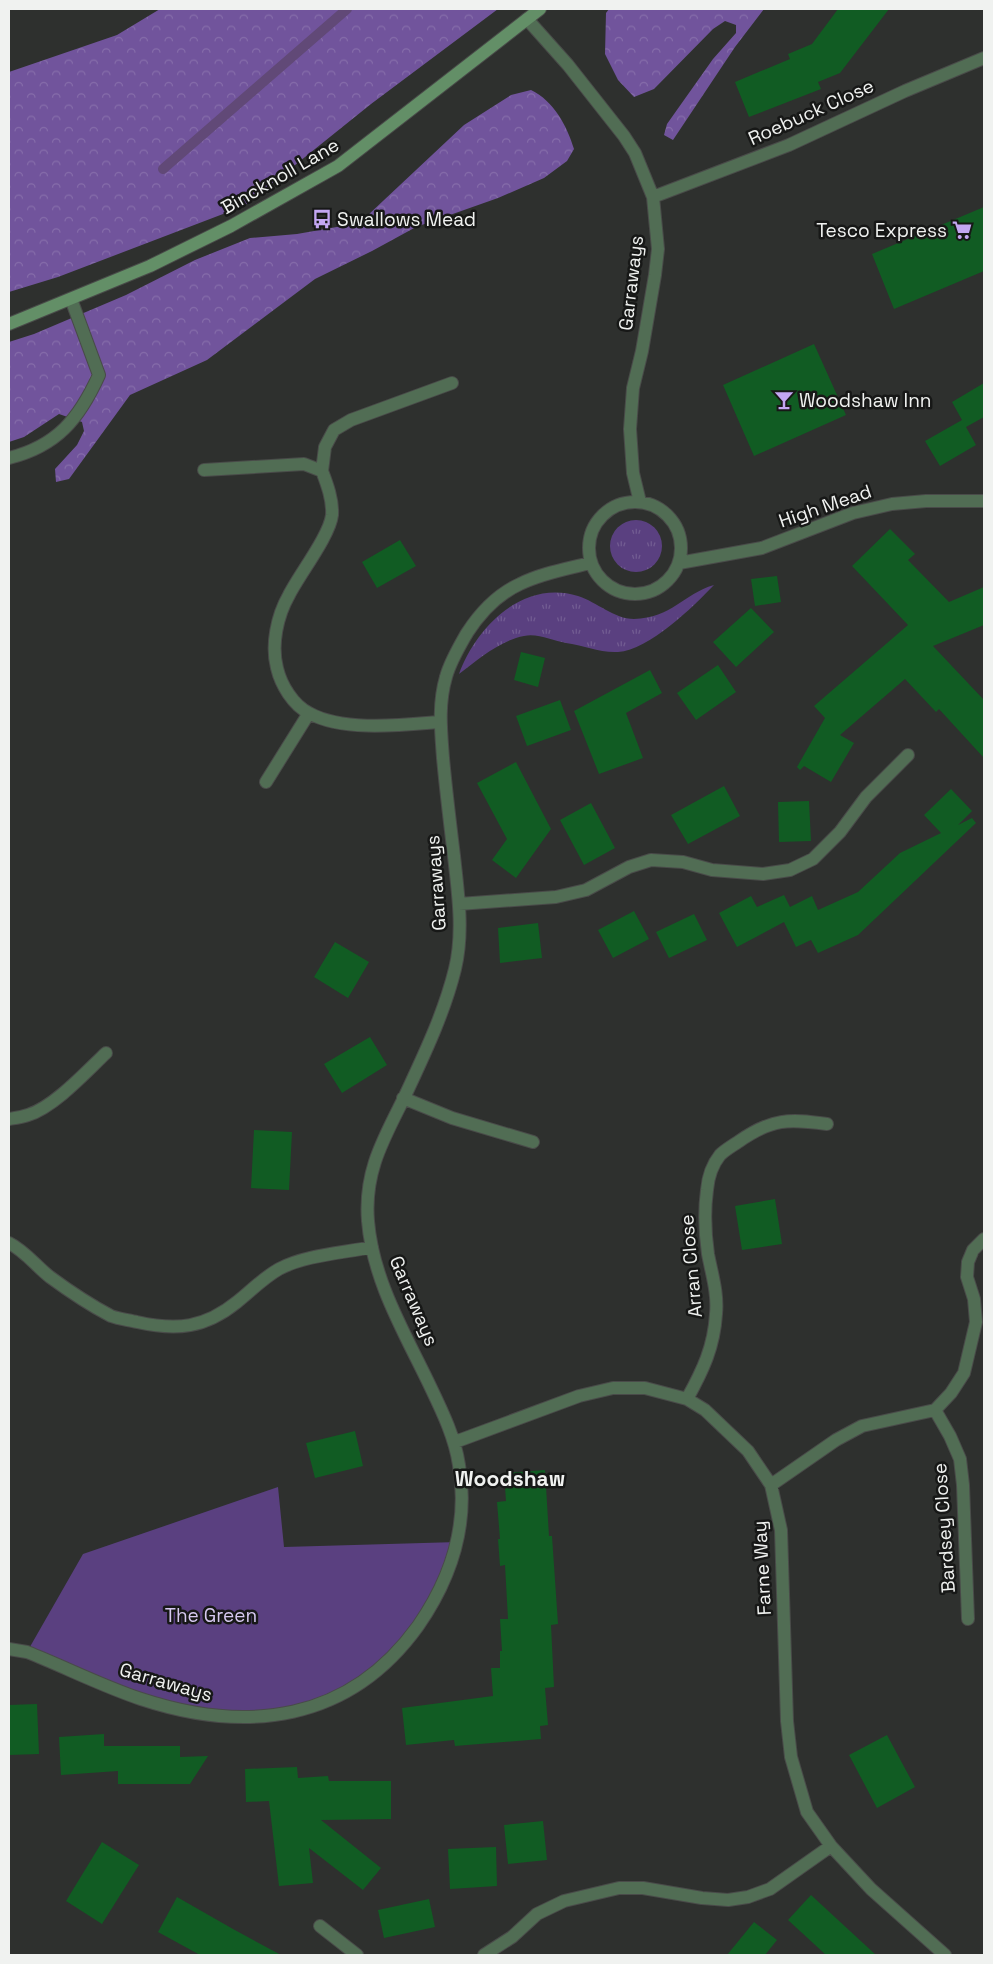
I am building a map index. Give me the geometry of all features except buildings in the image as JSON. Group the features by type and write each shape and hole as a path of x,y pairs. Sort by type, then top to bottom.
{"street":[{"name":"Bincknoll Lane","path":"9,324 150,266 231,226 338,166 540,9"},
{"name":"Garraways","path":"527,19 568,65 624,136 635,153 653,198 658,249 642,351 633,388 630,429 633,473 640,502"},
{"name":"Roebuck Close","path":"653,198 789,145 905,90 984,58"},
{"path":"9,458 28,453 52,440 68,424 89,397 99,375 71,299"},
{"path":"440,722 362,726 338,723 308,713 292,697 280,680 275,659 276,628 288,596 322,541 332,516 330,493 322,471 325,447 334,430 351,420 452,383"},
{"path":"204,470 304,464 322,471"},
{"name":"High Mead","path":"679,563 762,548 853,513 892,504 926,501 984,501"},
{"path":"640,502 656,506 669,516 676,526 681,542 679,563 672,577 654,590 638,595 622,593 610,588 598,577 590,563 588,547 591,531 603,514 617,505 640,502"},
{"name":"Garraways","path":"9,1649 27,1652 144,1700 200,1715 253,1717 298,1712 345,1692 369,1677 392,1657 409,1638 426,1614 438,1592 458,1542 462,1519 460,1467 454,1442 436,1399 382,1284 372,1247 368,1218 369,1179 376,1153 403,1098 450,988 457,961 459,904 440,722 446,676 473,624 493,601 516,585 590,563"},
{"path":"266,782 308,713"},
{"path":"459,904 556,897 586,890 629,867 651,860 683,862 712,870 763,874 790,870 813,859 840,832 866,797 908,755"},
{"path":"9,1119 28,1115 41,1109 65,1091 106,1053"},
{"path":"403,1098 452,1118 533,1142"},
{"name":"Arran Close","path":"687,1399 703,1370 713,1342 717,1312 716,1284 705,1228 705,1204 712,1168 721,1154 766,1125 792,1120 828,1124"},
{"path":"771,1485 836,1440 862,1426 935,1410 951,1393 964,1373 976,1322 974,1299 967,1277 968,1262 973,1250 984,1239"},
{"path":"9,1243 18,1247 63,1286 113,1316 153,1326 176,1328 196,1324 217,1316 238,1302 258,1283 280,1269 301,1260 372,1247"},
{"name":"Farne Way","path":"454,1442 578,1396 613,1388 645,1388 687,1399 704,1410 748,1450 771,1485 781,1530 784,1558 787,1721 791,1757 807,1812 830,1846 870,1888 945,1955"},
{"name":"Bardsey Close","path":"935,1410 950,1436 960,1459 968,1619"},
{"path":"484,1955 512,1936 537,1914 564,1901 619,1888 643,1888 702,1898 728,1900 748,1897 770,1889 830,1846"},
{"path":"320,1926 357,1955"}],"green space":[{"path":"160,9 498,9 371,104 244,206 58,277 9,292 9,72 117,35"},
{"path":"609,9 764,9 735,47 673,140 664,135 667,124 713,59 736,33 736,25 725,21 713,29 654,89 634,97 618,80 605,54 606,13"},
{"path":"531,90 553,107 568,132 574,149 567,161 544,178 498,198 416,227 315,279 207,360 130,395 69,479 56,482 55,469 77,445 84,431 82,422 59,414 24,437 9,442 9,342 34,334 126,295 195,260 250,238 297,234 348,225 367,216 464,125 511,95"},
{"path":"636,520 650,524 658,532 662,546 658,560 650,568 636,572 622,568 614,560 610,546 614,532 622,524"},
{"path":"714,585 670,626 643,644 630,649 618,652 605,651 529,635 515,638 498,646 459,674 467,656 490,624 504,611 521,601 539,594 558,593 578,596 619,616 634,619 658,615 703,589"},
{"name":"The Green","path":"278,1487 284,1547 458,1542 438,1592 369,1677 298,1712 201,1715 27,1652 83,1554"}],"waterway":[{"path":"163,169 347,9"}],"place":[{"name":"Swallows Mead","path":"322,219"},
{"name":"Tesco Express","path":"962,230"},
{"name":"Woodshaw Inn","path":"784,400"}],"district":[{"name":"Woodshaw","path":"510,1478"}]}
